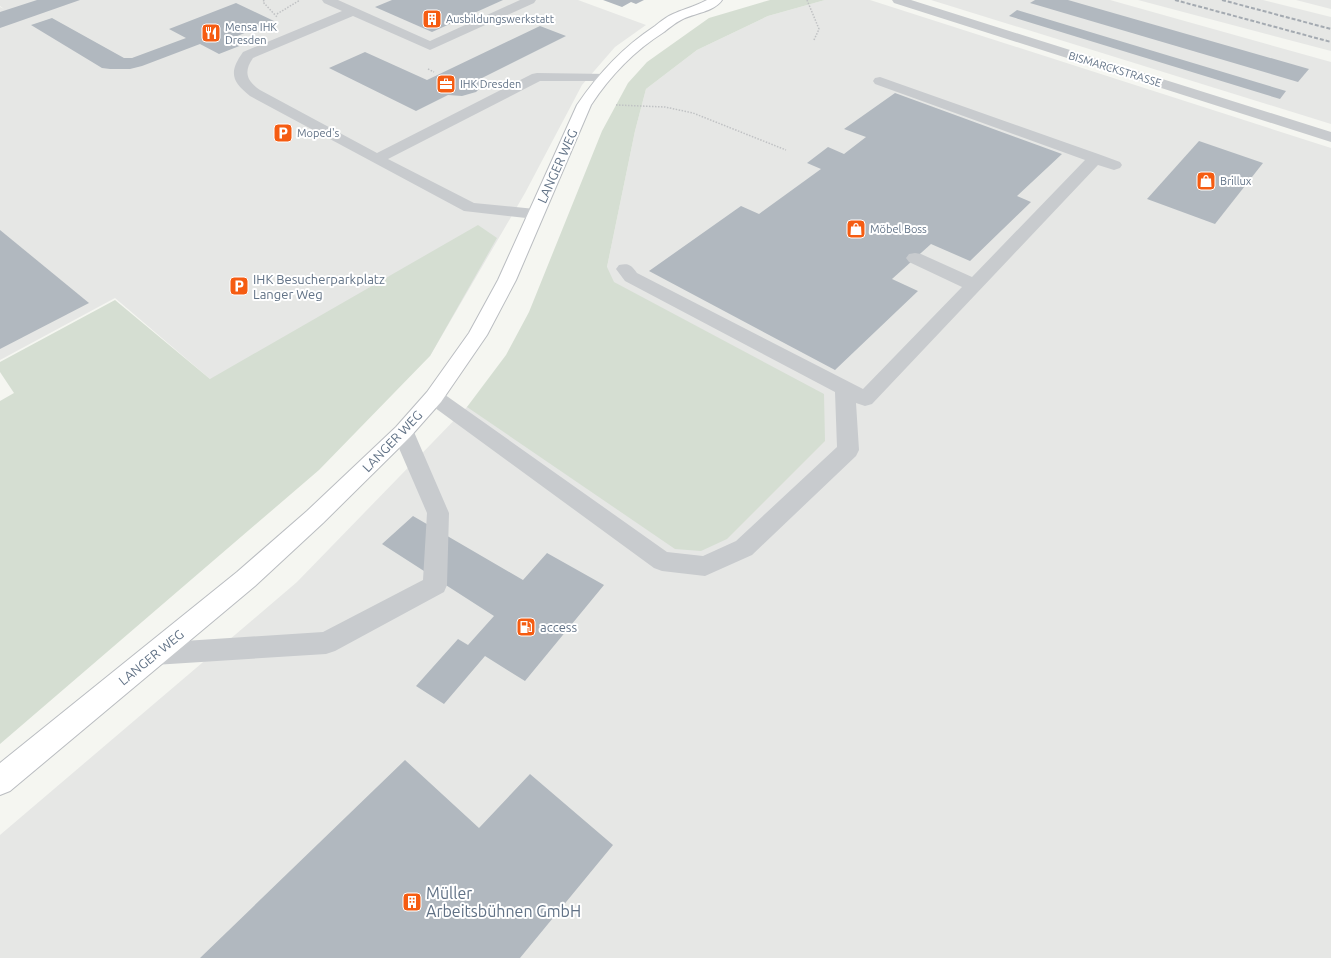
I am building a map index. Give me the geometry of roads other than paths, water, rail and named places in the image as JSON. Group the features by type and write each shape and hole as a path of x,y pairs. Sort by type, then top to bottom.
{"main road":[{"name":"LANGER WEG","path":"0,781 246,579 316,516 403,432 434,397 477,335 506,280 584,105 598,84 622,58 644,39 676,17 698,5 716,0"},
{"path":"698,5 728,0"}],"street":[{"path":"328,0 430,46 530,0"},
{"name":"BISMARCKSTRASSE","path":"898,0 1331,137"},
{"path":"353,11 248,55 241,64 241,79 246,86 255,93 470,208 535,214"},
{"path":"376,159 537,77 604,77"},
{"path":"880,81 1114,165"},
{"path":"625,269 630,277 864,399 1096,158"},
{"path":"915,258 974,285"},
{"path":"434,397 662,561 705,566 744,548 848,450 845,388"},
{"path":"154,654 326,643 434,585 438,513 403,432"}],"railway":[{"path":"1175,0 1331,42"},
{"path":"1222,0 1331,29"}],"place":[{"name":"Ausbildungswerkstatt","path":"432,19"},
{"name":"Mensa IHK Dresden","path":"211,33"},
{"name":"IHK Dresden","path":"446,84"},
{"name":"Moped's","path":"283,133"},
{"name":"Brillux","path":"1206,181"},
{"name":"Möbel Boss","path":"856,229"},
{"name":"IHK Besucherparkplatz Langer Weg","path":"239,286"},
{"name":"access","path":"526,627"},
{"name":"Müller Arbeitsbühnen GmbH","path":"412,902"}]}
